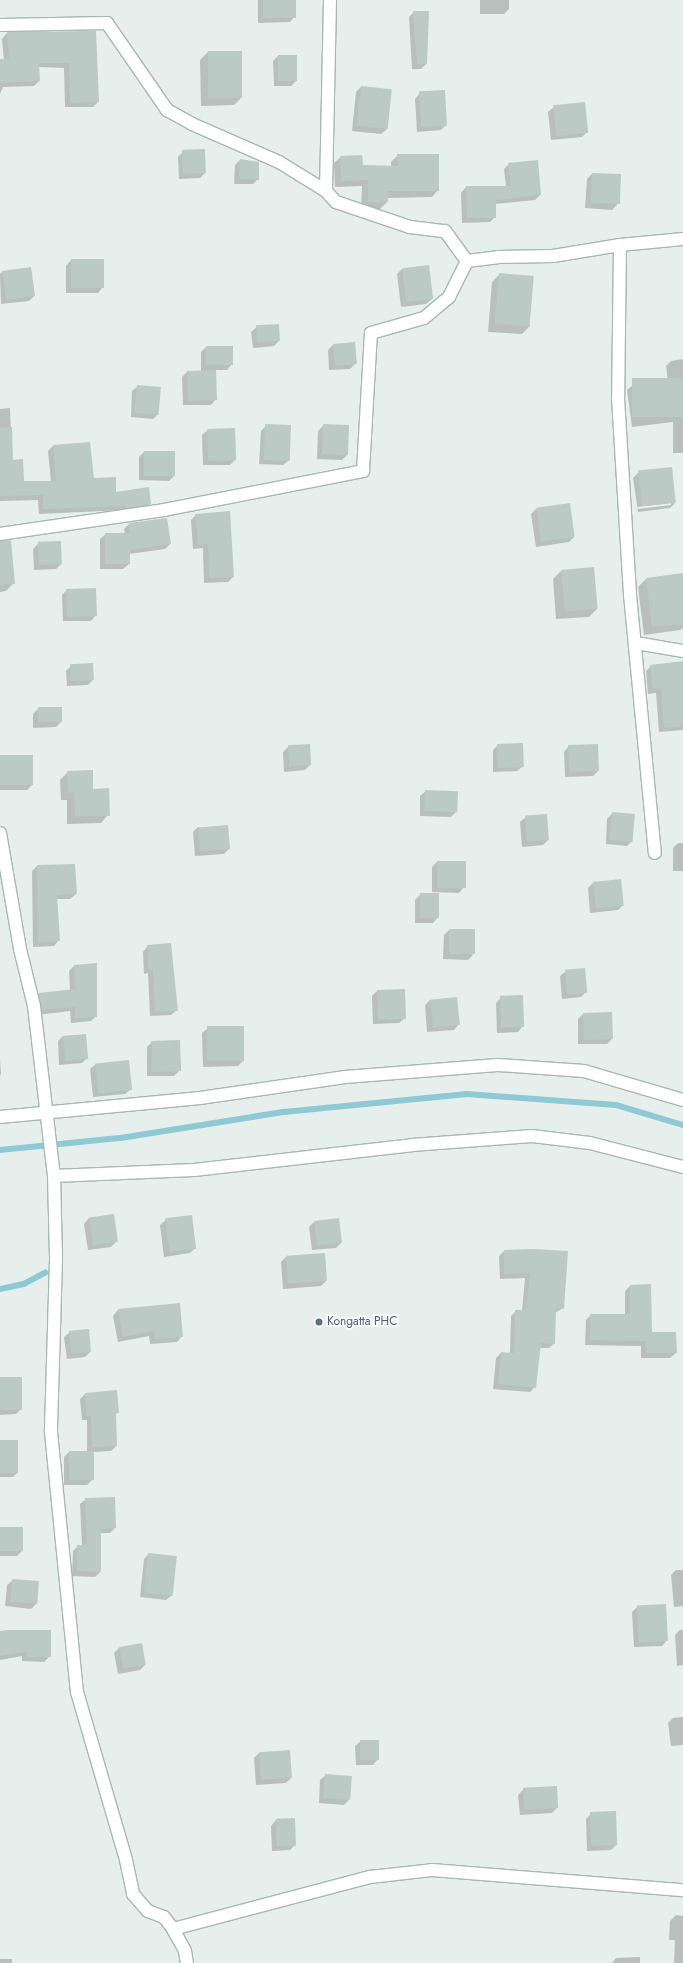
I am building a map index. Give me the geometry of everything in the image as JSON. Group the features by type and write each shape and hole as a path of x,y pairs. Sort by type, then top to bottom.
{"street":[{"path":"326,191 330,0"},
{"path":"0,25 107,23 167,110 192,124 279,162 326,191 336,202 355,210 410,226 445,231 467,261"},
{"path":"467,261 498,257 553,256 620,245 683,239"},
{"path":"620,245 618,398 630,595 636,642 654,853"},
{"path":"0,534 164,510 363,471 371,333 424,318 449,297 467,261"},
{"path":"636,642 683,651"},
{"path":"0,833 20,949 34,1006 50,1129 54,1176 56,1260 51,1432 77,1692 126,1860 133,1894 148,1911 164,1917 173,1929 185,1951 187,1963"},
{"path":"0,1117 200,1098 345,1077 498,1065 584,1071 683,1100"},
{"path":"54,1176 194,1170 412,1145 532,1136 590,1143 683,1168"},
{"path":"173,1929 370,1878 432,1870 683,1890"}],"building":[{"path":"263,0 296,0 296,18 263,18"},
{"path":"413,11 429,11 427,64 417,64"},
{"path":"96,31 99,102 70,103 69,63 39,63 40,81 0,83 0,59 9,59 7,32"},
{"path":"208,51 242,51 242,98 208,98"},
{"path":"278,55 297,55 297,81 278,81"},
{"path":"361,86 392,89 388,129 357,126"},
{"path":"445,90 447,126 421,127 419,91"},
{"path":"585,102 588,133 556,136 553,105"},
{"path":"205,149 206,173 183,174 182,150"},
{"path":"397,154 439,154 439,191 388,191 388,202 368,202 368,180 341,181 340,156 362,155 363,165 398,166"},
{"path":"240,159 259,162 259,180 239,179"},
{"path":"538,160 541,195 496,200 496,218 467,218 466,186 511,186 508,163"},
{"path":"592,173 621,174 620,204 591,203"},
{"path":"71,259 104,259 104,288 71,288"},
{"path":"429,265 433,299 406,302 402,268"},
{"path":"31,267 35,296 6,300 2,271"},
{"path":"499,273 534,276 529,327 495,324"},
{"path":"279,324 280,341 257,342 256,325"},
{"path":"355,342 357,364 335,366 333,344"},
{"path":"206,346 233,346 233,365 206,365"},
{"path":"216,370 217,400 188,401 187,371"},
{"path":"632,378 683,378 683,417 632,417"},
{"path":"137,385 161,387 158,415 135,413"},
{"path":"265,424 291,425 290,461 264,460"},
{"path":"323,424 349,425 348,455 322,454"},
{"path":"0,427 12,427 13,460 23,459 24,481 56,481 53,445 90,442 94,478 116,477 116,492 149,487 151,504 127,508 127,506 43,509 43,495 0,496"},
{"path":"235,428 236,460 208,461 207,429"},
{"path":"144,451 175,451 175,476 144,476"},
{"path":"672,467 676,503 642,506 638,471"},
{"path":"570,503 575,537 541,541 536,508"},
{"path":"230,511 234,577 209,578 208,544 198,545 195,514"},
{"path":"167,518 171,544 130,550 130,564 105,564 105,533 130,533 129,523"},
{"path":"11,540 15,584 0,585 0,541"},
{"path":"61,541 62,564 39,565 38,542"},
{"path":"594,567 598,609 565,612 561,570"},
{"path":"683,573 683,624 652,627 646,578"},
{"path":"96,588 97,616 67,617 66,589"},
{"path":"683,661 683,726 664,728 661,688 653,689 650,665"},
{"path":"93,663 94,680 71,681 70,664"},
{"path":"38,707 62,707 62,722 38,722"},
{"path":"523,743 524,767 498,768 497,744"},
{"path":"310,744 311,765 289,766 288,745"},
{"path":"598,744 599,771 569,772 568,745"},
{"path":"0,755 33,755 33,785 0,785"},
{"path":"93,770 93,789 109,788 110,816 75,816 74,792 68,793 67,771"},
{"path":"425,790 458,791 457,812 424,811"},
{"path":"612,812 635,814 632,842 610,840"},
{"path":"547,814 549,840 527,841 525,816"},
{"path":"228,825 230,849 200,852 198,828"},
{"path":"437,861 466,861 466,888 437,888"},
{"path":"75,864 77,894 57,895 60,941 38,943 37,865"},
{"path":"621,879 624,906 596,909 593,882"},
{"path":"420,893 439,893 439,918 420,918"},
{"path":"449,929 475,929 475,954 449,954"},
{"path":"171,943 178,1011 155,1012 153,969 149,969 147,945"},
{"path":"97,963 97,1017 75,1018 75,1007 42,1010 39,993 75,989 74,965"},
{"path":"585,968 587,993 567,995 565,970"},
{"path":"405,989 406,1019 378,1020 377,990"},
{"path":"523,995 524,1027 501,1028 500,996"},
{"path":"457,997 460,1025 433,1028 430,1000"},
{"path":"612,1012 613,1039 584,1040 583,1013"},
{"path":"207,1026 244,1026 244,1061 207,1061"},
{"path":"86,1034 88,1059 65,1061 63,1036"},
{"path":"180,1040 181,1071 152,1072 151,1041"},
{"path":"129,1060 132,1090 98,1093 95,1064"},
{"path":"114,1214 118,1242 93,1245 89,1217"},
{"path":"192,1215 196,1249 169,1252 165,1218"},
{"path":"339,1218 342,1243 317,1246 314,1221"},
{"path":"533,1249 568,1251 564,1309 556,1308 555,1344 541,1343 536,1388 498,1384 501,1352 514,1353 515,1310 526,1310 530,1273 504,1274 504,1250"},
{"path":"325,1253 327,1281 288,1284 286,1256"},
{"path":"651,1284 652,1332 676,1332 677,1353 646,1353 645,1341 590,1340 590,1314 630,1314 630,1285"},
{"path":"180,1303 183,1337 155,1339 154,1331 123,1337 118,1309"},
{"path":"89,1329 91,1352 71,1354 69,1331"},
{"path":"0,1377 22,1377 22,1410 0,1410"},
{"path":"117,1390 119,1413 116,1413 117,1446 92,1447 91,1415 87,1416 85,1393"},
{"path":"0,1440 18,1440 18,1473 0,1473"},
{"path":"69,1451 94,1451 94,1480 69,1480"},
{"path":"115,1497 116,1528 101,1529 101,1572 77,1571 77,1545 87,1545 85,1498"},
{"path":"0,1527 23,1527 23,1551 0,1551"},
{"path":"148,1553 177,1556 173,1596 144,1593"},
{"path":"12,1579 39,1581 37,1604 10,1602"},
{"path":"666,1604 668,1641 639,1642 637,1606"},
{"path":"51,1630 51,1657 27,1657 27,1652 0,1656 0,1631"},
{"path":"142,1643 146,1665 123,1669 119,1647"},
{"path":"360,1740 379,1740 379,1760 360,1760"},
{"path":"290,1750 292,1778 261,1780 259,1752"},
{"path":"325,1774 352,1776 350,1800 323,1798"},
{"path":"557,1786 558,1808 524,1810 523,1788"},
{"path":"616,1811 617,1845 591,1846 590,1812"},
{"path":"295,1818 296,1846 277,1847 276,1819"}],"waterway":[{"path":"0,1150 121,1138 284,1112 467,1094 616,1105 683,1125"},
{"path":"0,1289 24,1284 45,1273"}],"place":[{"name":"Kongatta PHC","path":"319,1322"}]}
